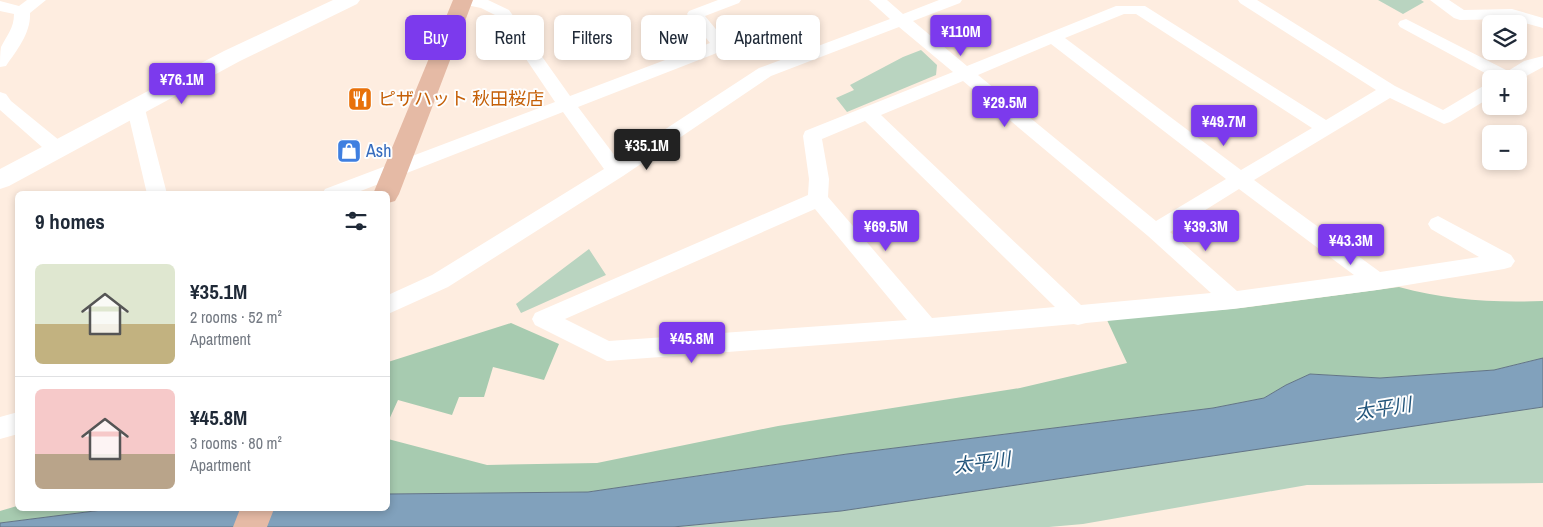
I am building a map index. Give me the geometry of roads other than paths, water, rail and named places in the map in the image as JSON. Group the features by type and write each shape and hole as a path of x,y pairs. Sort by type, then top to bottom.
{"main road":[{"path":"387,191 463,0"},
{"path":"250,527 256,511"}],"street":[{"path":"0,6 22,11 38,0"},
{"path":"0,180 232,56 350,0"},
{"path":"463,0 485,4 503,13 566,104 616,171"},
{"path":"340,191 721,45 695,14 733,0"},
{"path":"876,0 1155,231 1233,300"},
{"path":"390,304 440,282 616,171 765,72 954,0"},
{"path":"1246,0 1389,90 1444,118 1482,95"},
{"path":"1438,0 1460,15 1512,14 1543,23"},
{"path":"927,328 818,199 819,179 812,136 1122,9 1139,9 1326,128"},
{"path":"0,62 18,37 24,22 22,11"},
{"path":"1406,24 1491,70"},
{"path":"1053,37 1240,180 1377,281"},
{"path":"1522,70 1543,61"},
{"path":"1155,231 1389,90"},
{"path":"0,98 5,106 58,150"},
{"path":"136,109 156,191"},
{"path":"868,113 1078,316"},
{"path":"818,199 543,320 607,351 1078,316 1233,300 1377,281 1504,261 1438,224"},
{"path":"0,428 15,424"}],"water":[{"name":"太平川","path":"1543,358 1543,407 841,511 673,527 0,527 0,523 94,511 390,511 390,494 588,492 847,454 1213,408 1264,398 1310,374 1380,378 1494,370"}],"place":[{"name":"ピザハット 秋田桜店","path":"360,99"},
{"name":"Ash","path":"349,151"}]}
